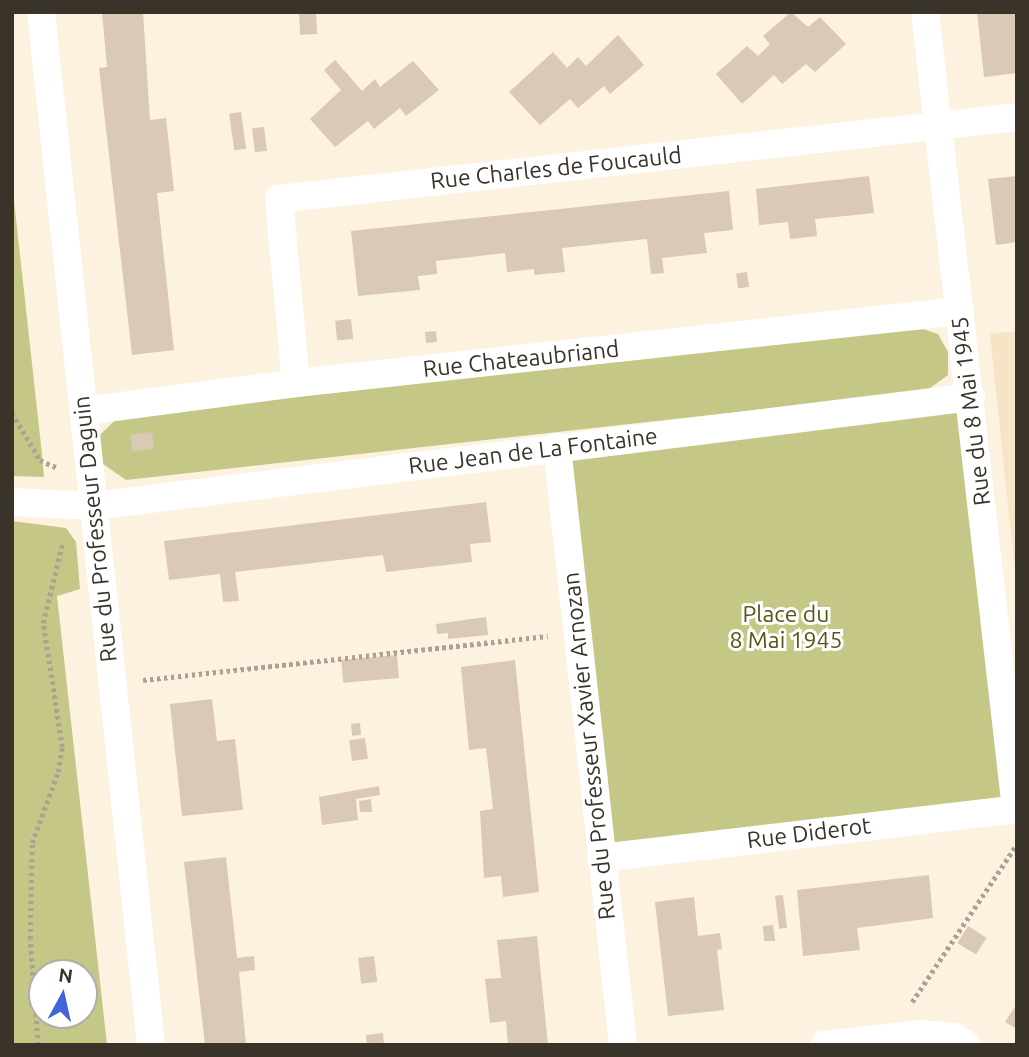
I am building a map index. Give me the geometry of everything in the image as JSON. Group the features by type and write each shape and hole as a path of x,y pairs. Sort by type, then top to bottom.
{"street":[{"name":"Rue du Professeur Daguin","path":"41,12 151,1045"},
{"name":"Rue du 8 Mai 1945","path":"925,12 1016,809"},
{"name":"Rue Charles de Foucauld","path":"296,383 279,199 1017,117"},
{"name":"Rue Chateaubriand","path":"84,411 296,383 960,311"},
{"name":"Rue Jean de La Fontaine","path":"12,502 94,506 971,397"},
{"name":"Rue du Professeur Xavier Arnozan","path":"557,447 623,1045"},
{"name":"Rue Diderot","path":"601,858 1016,809"},
{"path":"824,1045 888,1038 954,1037 967,1045"}],"path":[{"path":"12,412 40,460 59,468 67,524 43,623 62,747 58,772 32,843 30,939 38,1045"},
{"path":"111,683 577,633"},
{"path":"888,1038 1017,844"}],"shaded area":[{"path":"1017,331 1017,591 990,334"}],"green space":[{"path":"12,183 42,454 44,477 12,476"},
{"path":"917,327 938,334 948,352 948,375 926,391 126,480 103,464 99,436 118,417"},
{"name":"Place du 8 Mai 1945","path":"971,397 1014,809 600,852 556,441"},
{"path":"12,521 66,528 76,542 80,589 57,596 97,959 28,959 28,1029 98,1029 98,964 107,1045 12,1045"}],"building":[{"path":"102,12 143,12 150,120 166,118 174,191 157,193 174,350 132,355 99,68 107,67"},
{"path":"316,12 317,34 300,35 299,13"},
{"path":"791,12 808,27 820,17 846,44 815,72 806,64 782,84 774,75 742,104 716,74 747,46 758,56 770,44 763,36"},
{"path":"977,12 1017,12 1017,73 984,77"},
{"path":"618,35 644,65 610,94 604,86 578,108 570,99 540,125 509,92 553,52 567,68 578,57 586,66"},
{"path":"335,60 362,91 375,79 380,87 413,61 439,90 406,116 400,108 374,129 368,121 335,147 310,119 341,90 324,70"},
{"path":"241,112 246,149 234,150 229,114"},
{"path":"264,127 267,151 255,152 252,128"},
{"path":"869,176 874,213 815,219 817,236 790,239 788,222 759,225 756,189"},
{"path":"1017,176 1017,242 996,245 988,179"},
{"path":"729,191 733,230 704,233 707,253 662,258 664,273 651,274 647,239 562,248 565,272 534,275 534,269 507,272 505,253 436,261 437,274 418,276 420,290 358,296 351,231"},
{"path":"747,272 749,287 738,288 736,274"},
{"path":"351,319 353,339 337,341 335,321"},
{"path":"436,331 437,342 426,343 425,332"},
{"path":"152,432 154,449 132,452 130,435"},
{"path":"486,502 491,542 470,544 472,562 386,572 383,555 235,572 239,601 223,602 220,574 169,580 164,541"},
{"path":"486,617 488,635 448,639 448,633 437,634 436,624"},
{"path":"397,655 399,678 343,683 341,660"},
{"path":"515,660 539,892 503,897 501,876 484,878 480,811 493,809 490,781 486,748 469,750 461,667"},
{"path":"212,699 217,741 235,739 243,810 182,816 170,704"},
{"path":"360,723 361,735 352,736 351,724"},
{"path":"365,738 368,759 352,761 349,740"},
{"path":"379,786 380,795 356,799 358,820 322,825 319,797"},
{"path":"371,799 372,812 360,812 359,801"},
{"path":"226,857 237,958 254,956 255,970 239,972 246,1045 205,1045 184,862"},
{"path":"929,875 933,918 857,928 860,950 803,956 797,890"},
{"path":"783,895 787,928 779,929 775,896"},
{"path":"694,897 698,936 720,933 722,949 717,950 724,1010 668,1016 655,902"},
{"path":"773,925 775,941 764,941 763,926"},
{"path":"968,926 987,938 976,955 957,943"},
{"path":"537,936 548,1045 508,1045 506,1021 490,1023 485,979 501,978 497,940"},
{"path":"374,956 377,982 361,984 358,958"},
{"path":"1017,1004 1017,1029 1005,1022"},
{"path":"383,1033 384,1045 367,1045 366,1035"}]}
